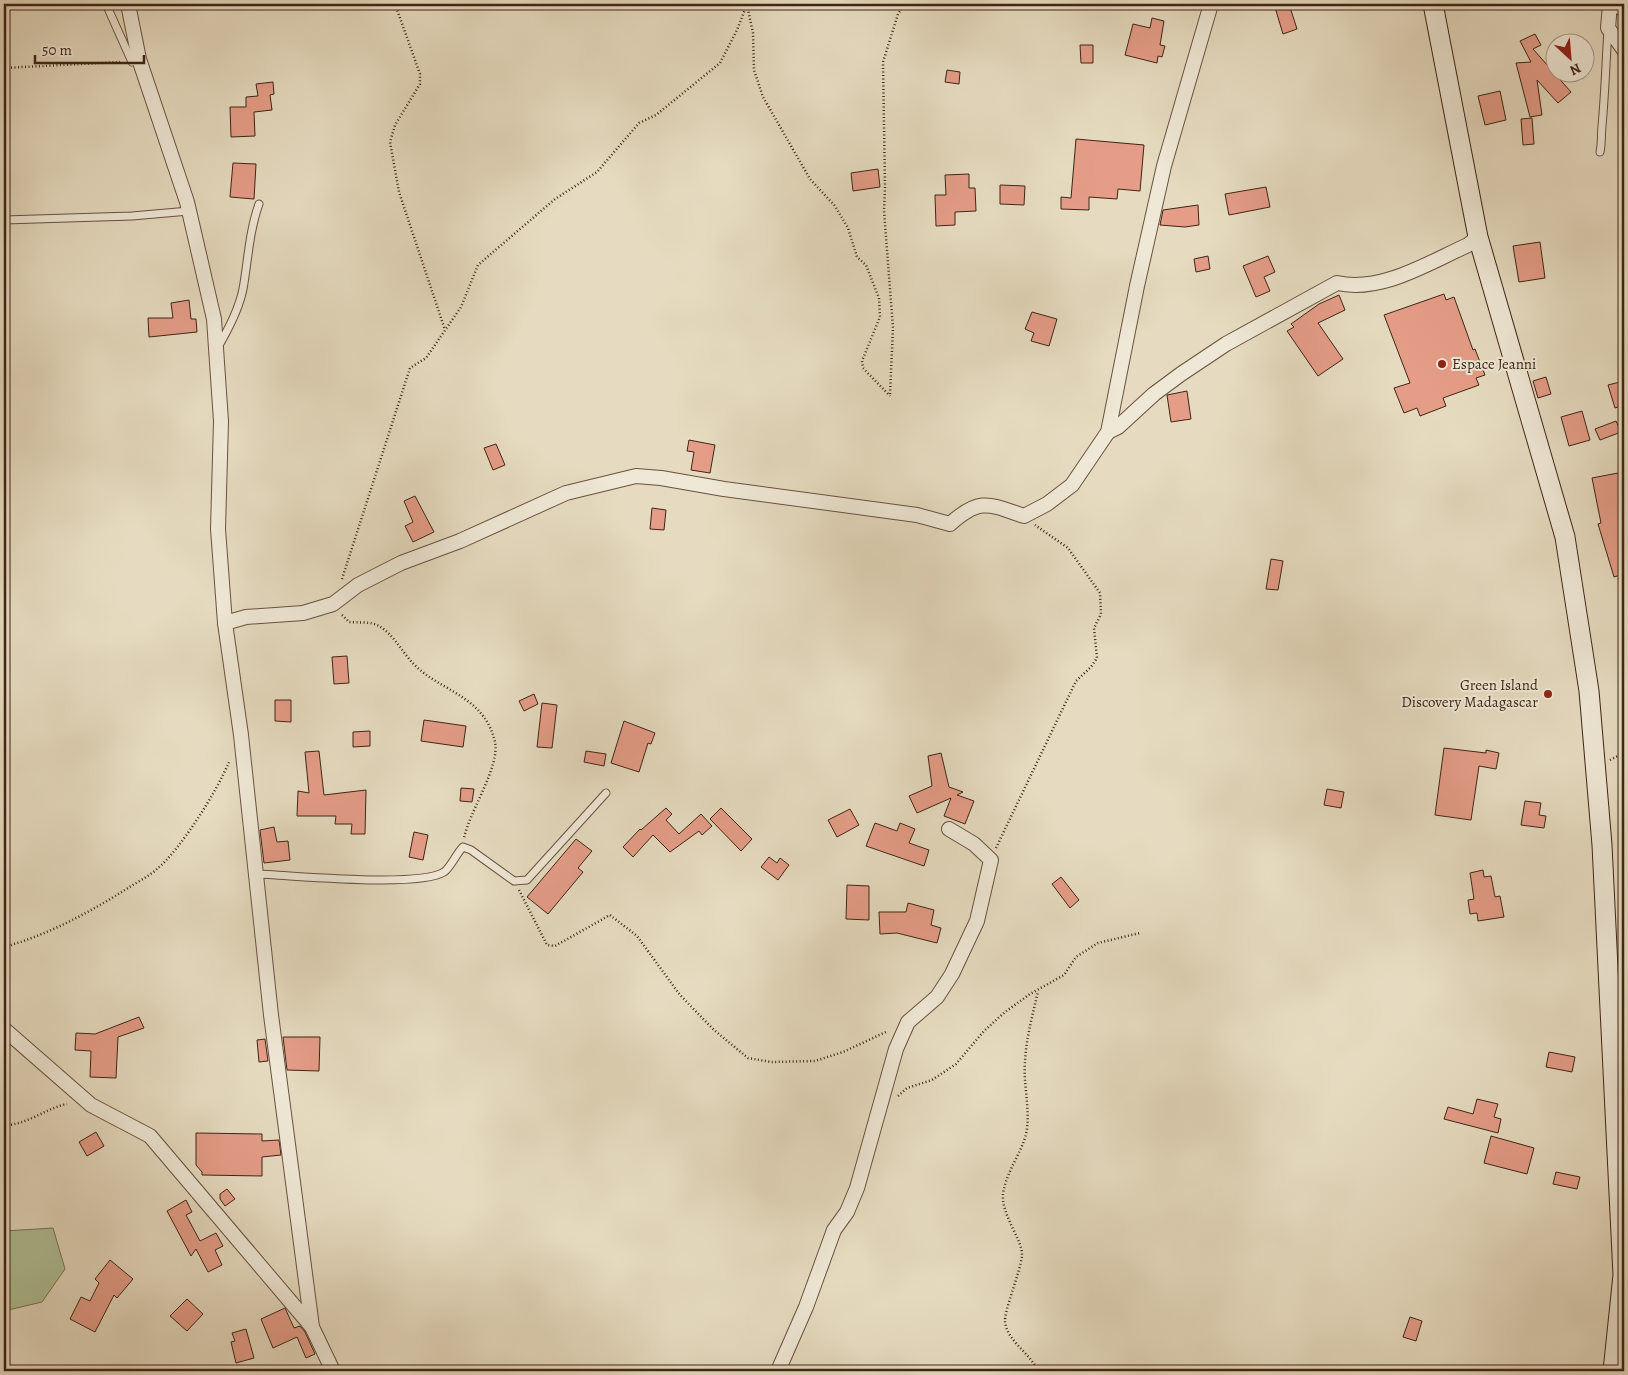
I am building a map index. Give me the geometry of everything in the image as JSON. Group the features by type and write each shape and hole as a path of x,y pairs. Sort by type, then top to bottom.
{"main road":[{"path":"1433,4 1478,237 1565,537 1589,691 1602,845 1623,1275 1613,1371"},
{"path":"1618,4 1624,6"}],"street":[{"path":"128,4 139,59 189,211 214,319 221,421 218,530 225,623 240,735 271,1015 312,1327"},
{"path":"225,623 246,617 303,613 333,604 358,585 401,563 460,542 566,494 636,476 917,515 950,524 964,512 986,504 1024,516 1047,504 1072,485 1108,432 1137,286 1164,166 1211,4"},
{"path":"1610,4 1608,28 1624,50"},
{"path":"1108,432 1118,427 1168,384 1220,348 1337,283 1365,286 1395,277 1468,245 1478,237"},
{"path":"778,1371 806,1307 827,1246 834,1230 847,1212 857,1188 896,1048 908,1022 937,996 952,974 977,921 991,860 974,844 949,829"},
{"path":"4,1029 91,1105 150,1136 312,1327 333,1371"}],"lane":[{"path":"106,4 132,62"},
{"path":"1600,152 1603,140 1608,28"},
{"path":"216,349 226,333 242,292 251,229 259,204"},
{"path":"4,220 132,216 189,211"},
{"path":"256,874 370,879 433,877 446,871 462,847 471,850 514,881 527,880 606,793"}],"path":[{"path":"395,4 408,45 420,74 420,84 395,126 390,142 399,192 445,330"},
{"path":"462,847 468,822 495,763 495,742 486,720 466,698 420,670 404,654 388,632 376,624 349,622 333,604 358,533 410,368 426,358 461,307 478,265 555,199 597,172 640,123 656,115 720,63 738,30 747,4"},
{"path":"747,4 753,33 754,70 763,97 810,179 835,206 848,228 858,257 866,265 879,298 880,317 862,361 863,368 890,396 893,328 884,211 886,186 883,62 898,14 905,4"},
{"path":"4,68 64,67 132,62"},
{"path":"991,860 1076,681 1091,667 1097,658 1094,628 1101,614 1100,593 1068,548 1024,516"},
{"path":"4,947 102,904 156,870 171,856 221,780 240,735"},
{"path":"514,881 546,945 555,946 610,915 637,936 680,994 714,1030 748,1058 771,1062 815,1061 843,1052 908,1022"},
{"path":"877,1116 907,1088 932,1080 956,1064 984,1030 1004,1012 1030,994 1064,975 1076,957 1098,943 1140,933"},
{"path":"1038,991 1029,1029 1025,1062 1026,1134 1012,1163 1003,1195 1008,1218 1022,1253 1019,1274 1005,1319 1008,1333 1033,1360 1038,1371"},
{"path":"5,1127 50,1108 67,1104 91,1105"}],"green space":[{"path":"53,1228 65,1269 42,1302 4,1311 4,1231"}],"building":[{"path":"1274,4 1289,4 1297,29 1283,34"},
{"path":"1152,18 1164,21 1160,45 1165,46 1162,57 1158,56 1157,63 1125,55 1133,24 1150,28"},
{"path":"1535,34 1541,45 1533,49 1546,64 1546,82 1562,82 1571,92 1558,103 1537,80 1542,115 1530,117 1516,63 1531,62 1520,41"},
{"path":"1080,45 1093,45 1093,63 1081,63"},
{"path":"947,70 960,72 959,84 945,82"},
{"path":"273,82 274,94 270,95 272,110 254,112 255,136 231,137 230,107 246,107 246,97 258,96 256,84"},
{"path":"1500,91 1506,120 1485,125 1478,96"},
{"path":"1532,118 1534,144 1523,145 1521,119"},
{"path":"1076,139 1144,145 1140,191 1118,189 1117,199 1089,197 1089,210 1061,209 1061,197 1071,198"},
{"path":"233,163 256,164 254,199 230,197"},
{"path":"878,169 880,187 853,191 851,173"},
{"path":"969,174 969,188 975,188 976,211 955,212 955,225 936,226 935,195 946,195 945,175"},
{"path":"1000,185 1025,186 1024,205 1000,204"},
{"path":"1266,187 1270,207 1229,215 1225,194"},
{"path":"1198,205 1199,225 1185,227 1160,225 1163,210"},
{"path":"1540,242 1545,278 1519,282 1513,246"},
{"path":"1208,256 1210,269 1196,272 1194,259"},
{"path":"1268,256 1275,272 1264,277 1270,291 1256,297 1243,266"},
{"name":"Espace Jeanni","path":"1444,294 1446,300 1454,297 1473,350 1475,349 1485,375 1476,378 1479,385 1443,398 1446,406 1420,416 1417,408 1404,413 1394,388 1410,383 1384,315"},
{"path":"1339,295 1345,310 1318,323 1343,359 1318,376 1287,331 1294,327 1291,324 1319,304"},
{"path":"189,300 191,319 196,319 197,332 149,337 148,318 173,318 171,303"},
{"path":"1032,312 1057,319 1049,346 1031,341 1034,333 1025,329"},
{"path":"1546,377 1551,394 1538,398 1533,381"},
{"path":"1624,381 1624,405 1615,408 1608,385"},
{"path":"1187,391 1191,419 1171,422 1167,395"},
{"path":"1582,411 1590,440 1569,446 1561,417"},
{"path":"1616,421 1621,432 1600,440 1595,429"},
{"path":"689,440 715,445 710,473 691,470 694,452 687,451"},
{"path":"496,444 505,465 493,470 484,448"},
{"path":"1618,473 1624,508 1624,574 1614,577 1598,524 1601,523 1592,478"},
{"path":"415,496 434,532 413,542 405,526 413,522 404,501"},
{"path":"652,508 666,510 664,530 650,529"},
{"path":"1271,559 1283,561 1278,590 1266,589"},
{"path":"347,656 349,683 334,684 332,657"},
{"path":"534,694 538,704 524,711 519,701"},
{"path":"275,700 291,700 291,722 275,721"},
{"path":"542,703 557,705 552,748 537,747"},
{"path":"424,720 466,726 463,747 421,741"},
{"path":"624,721 655,733 651,744 648,743 639,772 611,763"},
{"path":"370,731 370,746 353,747 353,732"},
{"path":"1444,748 1486,753 1486,750 1499,753 1496,769 1479,766 1471,820 1435,815"},
{"path":"319,751 324,795 366,790 365,834 351,834 352,824 335,824 336,816 297,816 298,791 309,793 305,752"},
{"path":"586,751 606,754 604,766 584,762"},
{"path":"941,753 949,787 963,792 957,795 974,801 965,824 944,816 951,798 917,813 909,796 932,786 928,756"},
{"path":"461,788 474,789 472,802 460,801"},
{"path":"1327,789 1344,792 1341,808 1324,805"},
{"path":"1525,801 1541,803 1539,815 1546,816 1544,828 1521,825"},
{"path":"666,808 672,814 666,820 679,834 701,814 712,826 702,835 699,831 670,852 653,835 633,857 623,847 640,829"},
{"path":"721,808 752,839 741,851 710,819"},
{"path":"850,809 859,825 837,837 828,820"},
{"path":"875,823 897,831 900,823 915,829 909,843 929,850 924,866 866,846"},
{"path":"274,827 277,842 288,841 290,860 264,863 260,830"},
{"path":"414,832 428,835 423,860 409,857"},
{"path":"576,839 592,851 578,868 583,872 548,914 527,897"},
{"path":"769,857 777,863 780,858 789,865 778,880 761,867"},
{"path":"1483,870 1484,877 1491,876 1495,897 1500,896 1504,917 1478,921 1477,913 1470,914 1468,900 1474,899 1470,873"},
{"path":"1061,877 1079,900 1070,908 1052,884"},
{"path":"847,885 869,886 869,920 846,919"},
{"path":"908,903 934,910 931,925 941,928 937,943 897,933 880,934 879,912 906,912"},
{"path":"139,1017 144,1028 118,1037 116,1078 90,1077 91,1051 75,1050 76,1033 95,1034"},
{"path":"283,1037 320,1037 319,1071 287,1070"},
{"path":"265,1039 268,1061 259,1062 257,1040"},
{"path":"1549,1052 1575,1057 1572,1072 1546,1067"},
{"path":"1477,1099 1498,1104 1494,1117 1501,1119 1498,1133 1444,1119 1448,1107 1473,1114"},
{"path":"96,1132 104,1146 87,1156 79,1142"},
{"path":"196,1133 262,1134 262,1141 279,1140 281,1155 262,1157 262,1176 202,1175 202,1172 196,1165"},
{"path":"1491,1136 1534,1148 1527,1174 1484,1163"},
{"path":"1556,1172 1580,1177 1577,1189 1553,1184"},
{"path":"227,1189 235,1199 225,1206 220,1199 220,1194"},
{"path":"186,1200 192,1212 186,1215 200,1241 216,1233 223,1246 215,1250 222,1265 208,1272 196,1249 191,1256 167,1211"},
{"path":"110,1260 133,1279 117,1298 114,1295 95,1332 70,1319 81,1297 90,1301 99,1283 95,1279"},
{"path":"187,1299 203,1314 187,1331 170,1316"},
{"path":"285,1308 294,1328 300,1326 305,1332 315,1354 306,1358 297,1337 273,1348 261,1319"},
{"path":"1410,1317 1422,1321 1416,1341 1403,1337"},
{"path":"246,1329 254,1358 236,1363 231,1342 235,1341 232,1333"}],"place":[{"name":"Espace Jeanni","path":"1442,364"},
{"name":"Green Island Discovery Madagascar","path":"1548,694"}]}
